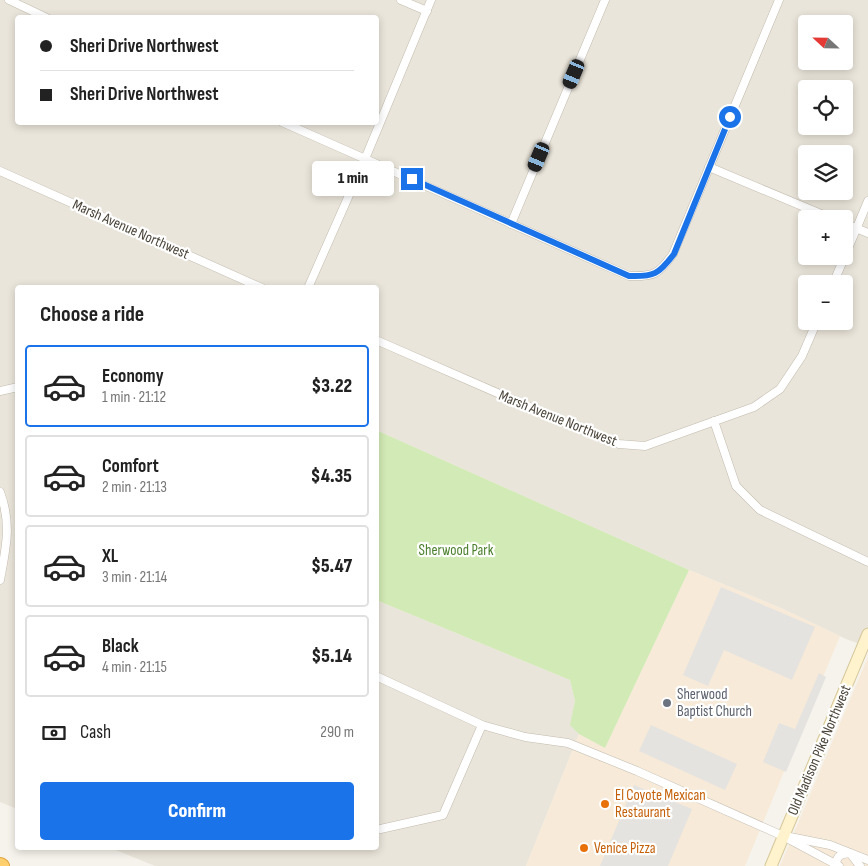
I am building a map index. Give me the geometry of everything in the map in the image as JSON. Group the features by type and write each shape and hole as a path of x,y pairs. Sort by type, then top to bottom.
{"main road":[{"name":"Old Madison Pike Northwest","path":"771,866 868,634"}],"street":[{"path":"9,0 41,15"},
{"path":"401,0 427,11"},
{"path":"379,124 431,0"},
{"path":"511,224 605,0"},
{"path":"289,125 629,276 647,277 662,269 674,254 779,0"},
{"path":"309,285 378,125"},
{"path":"709,167 812,210"},
{"name":"Marsh Avenue Northwest","path":"0,171 255,285"},
{"path":"837,275 868,201"},
{"path":"853,227 868,233"},
{"name":"Marsh Avenue Northwest","path":"379,341 619,444 645,446 754,407 780,389 802,356 813,330"},
{"path":"0,391 15,388"},
{"path":"714,420 736,486 760,510 868,562"},
{"path":"0,492 5,505 8,536 0,580"},
{"path":"379,677 482,725 525,737 568,743 637,771 783,836 837,865"},
{"path":"379,829 443,815 482,725"},
{"path":"783,836 830,845 868,860"},
{"path":"837,865 836,859 840,855 850,853"},
{"path":"850,853 860,866"}],"shaded area":[{"path":"0,0 868,0 868,647 689,570 379,431 379,285 15,285 15,808 0,802"},
{"path":"689,570 783,609 840,636 745,866 526,866 579,734 605,748"},
{"path":"721,587 815,627 792,680 724,650 708,686 683,675"},
{"path":"379,601 570,680 575,701 571,725 579,734 526,866 155,866 116,850 379,850"},
{"path":"868,657 868,866 780,866"},
{"path":"819,673 826,677 786,772 763,762 779,723 795,729"},
{"path":"651,725 737,764 725,790 639,751"},
{"path":"634,785 692,809 668,866 600,866"}],"green space":[{"name":"Sherwood Park","path":"379,431 689,570 605,748 579,734 570,725 575,701 570,680 379,601"}],"place":[{"name":"Sherwood Baptist Church","path":"667,703"},
{"name":"El Coyote Mexican Restaurant","path":"605,804"},
{"name":"Venice Pizza","path":"584,848"}],"route":[{"path":"412,179 629,276 647,277 662,269 674,254 730,117"}]}
